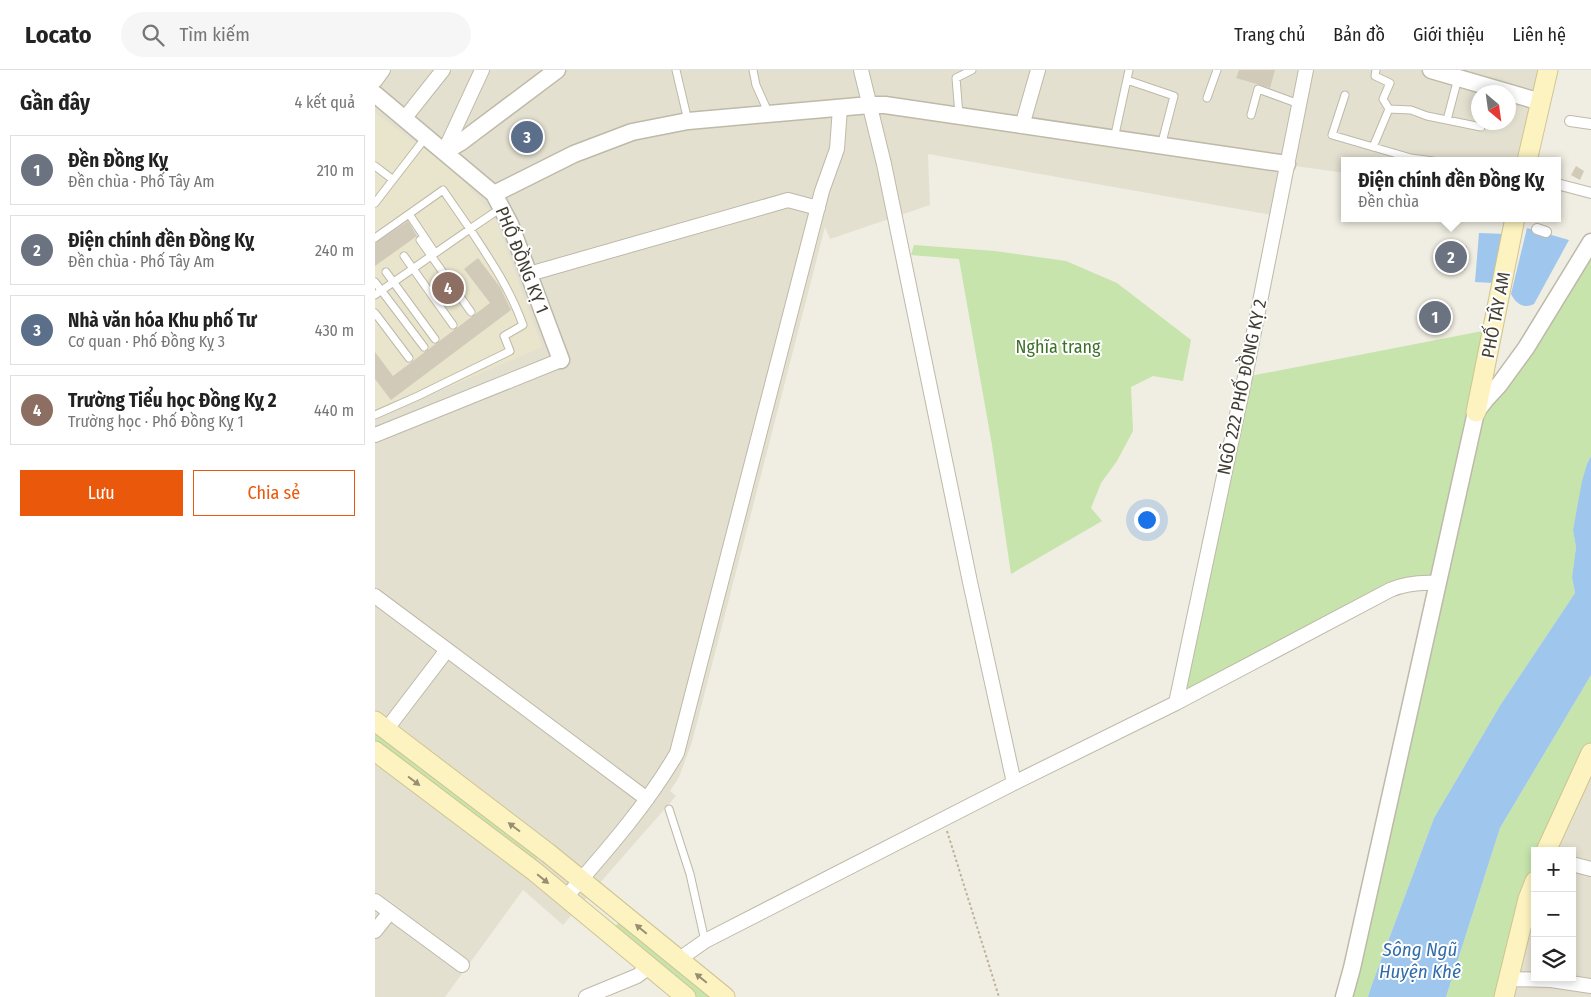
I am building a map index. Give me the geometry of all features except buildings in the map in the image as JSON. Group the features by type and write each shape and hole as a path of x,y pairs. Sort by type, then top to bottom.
{"main road":[{"path":"1528,157 1548,70"},
{"name":"PHỐ TÂY AM","path":"1476,412 1514,222"},
{"path":"381,725 582,880 725,997"},
{"path":"375,751 521,861 686,997"},
{"path":"1547,847 1591,753"},
{"path":"1504,997 1531,891"}],"street":[{"path":"375,81 383,70"},
{"path":"404,119 443,70"},
{"path":"444,152 482,70"},
{"path":"444,152 461,142 557,70"},
{"path":"861,70 884,164 970,582 1014,784"},
{"path":"1022,126 1038,70"},
{"name":"NGÕ 222 PHỐ ĐỒNG KỴ 2","path":"1176,703 1245,377 1306,70"},
{"path":"1431,70 1541,102"},
{"name":"PHỐ ĐỒNG KỴ 1","path":"375,94 444,152 498,201 510,224 561,360"},
{"path":"498,201 574,154 632,132 688,121 870,105 959,116 1287,164"},
{"path":"566,897 582,880 661,781 677,752 818,208 837,149 840,108"},
{"path":"1570,120 1591,124"},
{"path":"1561,185 1591,193"},
{"path":"529,274 788,200 818,208"},
{"path":"1344,997 1476,412 1499,385 1526,348 1591,242"},
{"path":"375,435 561,360"},
{"path":"678,960 705,941 1176,703 1389,590 1398,586 1421,582 1438,583"},
{"path":"375,596 647,799"},
{"path":"381,725 447,650"},
{"path":"1576,865 1591,869"},
{"path":"375,901 462,965"},
{"path":"375,932 389,912"},
{"path":"586,997 637,976 649,967"},
{"path":"1509,979 1551,980 1591,986"}],"lane":[{"path":"677,70 688,121"},
{"path":"753,70 756,85 769,114"},
{"path":"959,116 956,78 972,70"},
{"path":"1113,139 1129,70"},
{"path":"1207,98 1217,70"},
{"path":"1376,70 1375,76 1390,83 1383,99 1389,109"},
{"path":"1447,120 1458,78"},
{"path":"1127,80 1174,96 1161,146"},
{"path":"1251,115 1259,89 1299,104"},
{"path":"1345,94 1332,135 1408,157"},
{"path":"1389,109 1411,110 1427,116 1471,125"},
{"path":"1373,147 1389,109"},
{"path":"375,204 392,179 426,137"},
{"path":"375,166 392,179"},
{"path":"375,238 443,190 502,278 517,307 523,326 503,336 510,351 375,415"},
{"path":"378,293 470,229 498,201"},
{"path":"409,214 471,312"},
{"path":"420,240 433,254"},
{"path":"404,256 453,325"},
{"path":"386,272 435,339"},
{"path":"375,282 378,293 424,347"},
{"path":"375,313 409,358"},
{"path":"669,809 690,874 705,941"}],"path":[{"path":"943,820 999,997"}],"shaded area":[{"path":"375,70 1548,70 1528,157 1341,157 1341,172 1288,165 1277,216 928,154 930,205 830,239 825,227 692,742 679,777 670,791 676,796 563,925 523,890 445,997 375,997"},
{"path":"375,113 457,173 489,211 496,221 542,347 375,419"},
{"path":"1591,738 1591,997 1496,997 1531,867 1531,982 1576,982 1576,847 1537,847"}],"green space":[{"path":"1591,242 1591,456 1587,464 1573,530 1576,547 1572,577 1575,593 1501,704 1434,818 1368,997 1344,997 1438,583 1420,582 1176,703 1245,377 1493,329 1477,410"},
{"name":"Nghĩa trang","path":"914,245 995,251 1066,261 1117,283 1191,340 1183,381 1153,376 1131,387 1133,431 1117,461 1101,483 1091,508 1102,521 1011,574 992,445 959,259 911,255"},
{"path":"1591,675 1591,752 1548,847 1531,847 1531,900 1504,997 1446,997 1500,828"},
{"path":"375,731 540,857 536,859 375,741"},
{"path":"619,923 709,997 697,997 617,928 616,925"}],"water":[{"path":"1527,228 1569,240 1534,304 1524,306 1518,303 1511,294"},
{"path":"1479,233 1506,234 1494,283 1475,282"},
{"name":"Sông Ngũ Huyện Khê","path":"1591,456 1591,675 1500,828 1446,997 1368,997 1434,818 1501,704 1575,593 1572,577 1576,547 1573,530 1582,481"}],"place":[{"name":"Nhà văn hóa Khu phố Tư","path":"527,137"},
{"name":"Điện chính đền Đồng Kỵ","path":"1451,257"},
{"name":"Trường Tiểu học Đồng Kỵ 2","path":"448,288"},
{"name":"Đền Đồng Kỵ","path":"1435,317"}]}
